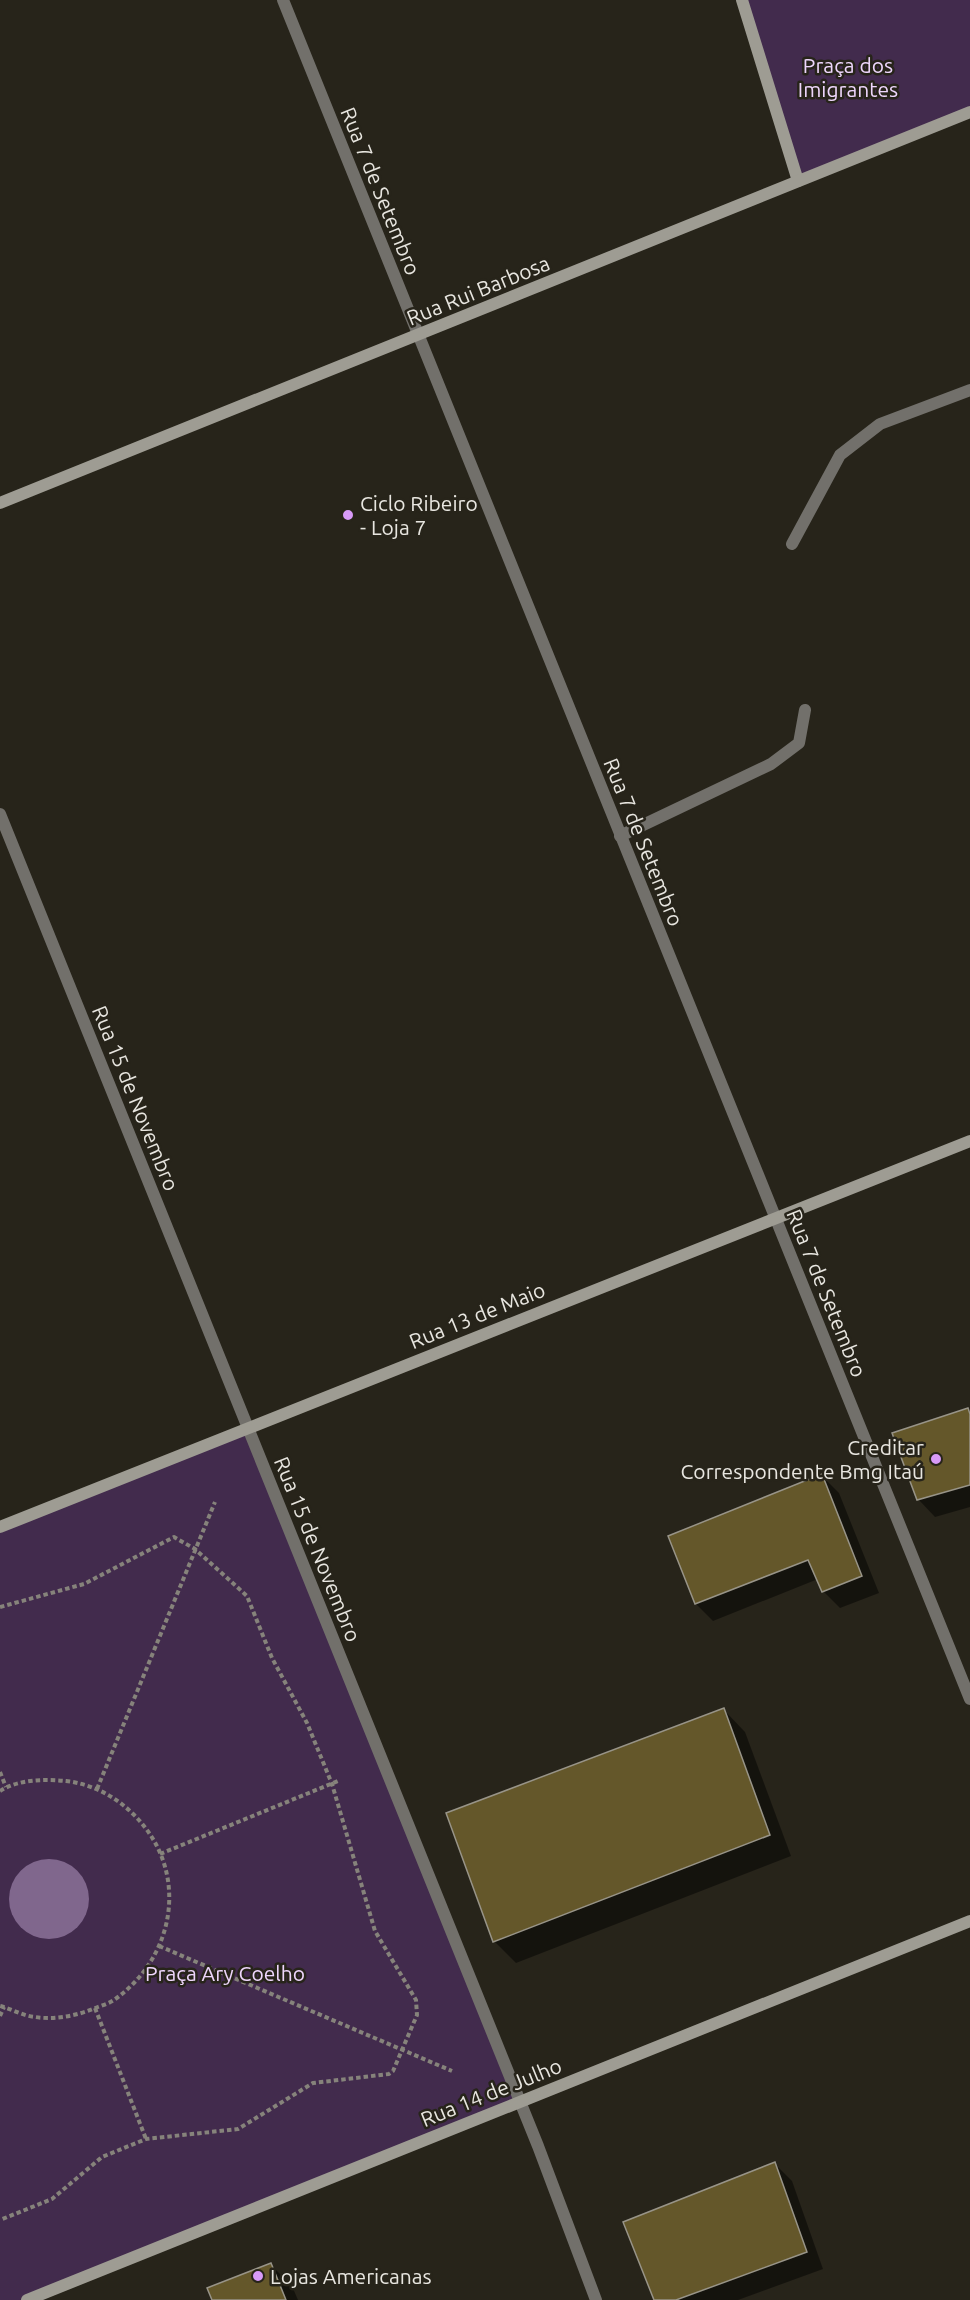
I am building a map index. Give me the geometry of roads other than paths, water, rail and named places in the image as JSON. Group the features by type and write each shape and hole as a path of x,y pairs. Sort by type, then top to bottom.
{"street":[{"name":"Rua 7 de Setembro","path":"283,0 970,1699"},
{"path":"742,0 798,181"},
{"name":"Rua Rui Barbosa","path":"0,503 970,112"},
{"path":"792,544 840,455 880,424 970,390"},
{"path":"620,836 771,764 799,743 805,710"},
{"name":"Rua 15 de Novembro","path":"0,814 520,2101 596,2300"},
{"name":"Rua 13 de Maio","path":"0,1527 970,1141"},
{"name":"Rua 14 de Julho","path":"27,2300 970,1921"}],"place":[{"name":"Ciclo Ribeiro - Loja 7","path":"348,515"},
{"name":"Creditar Correspondente Bmg Itaú","path":"936,1459"},
{"name":"Lojas Americanas","path":"258,2276"}],"park label":[{"name":"Praça dos Imigrantes","path":"848,77"},
{"name":"Praça Ary Coelho","path":"225,1973"}]}
